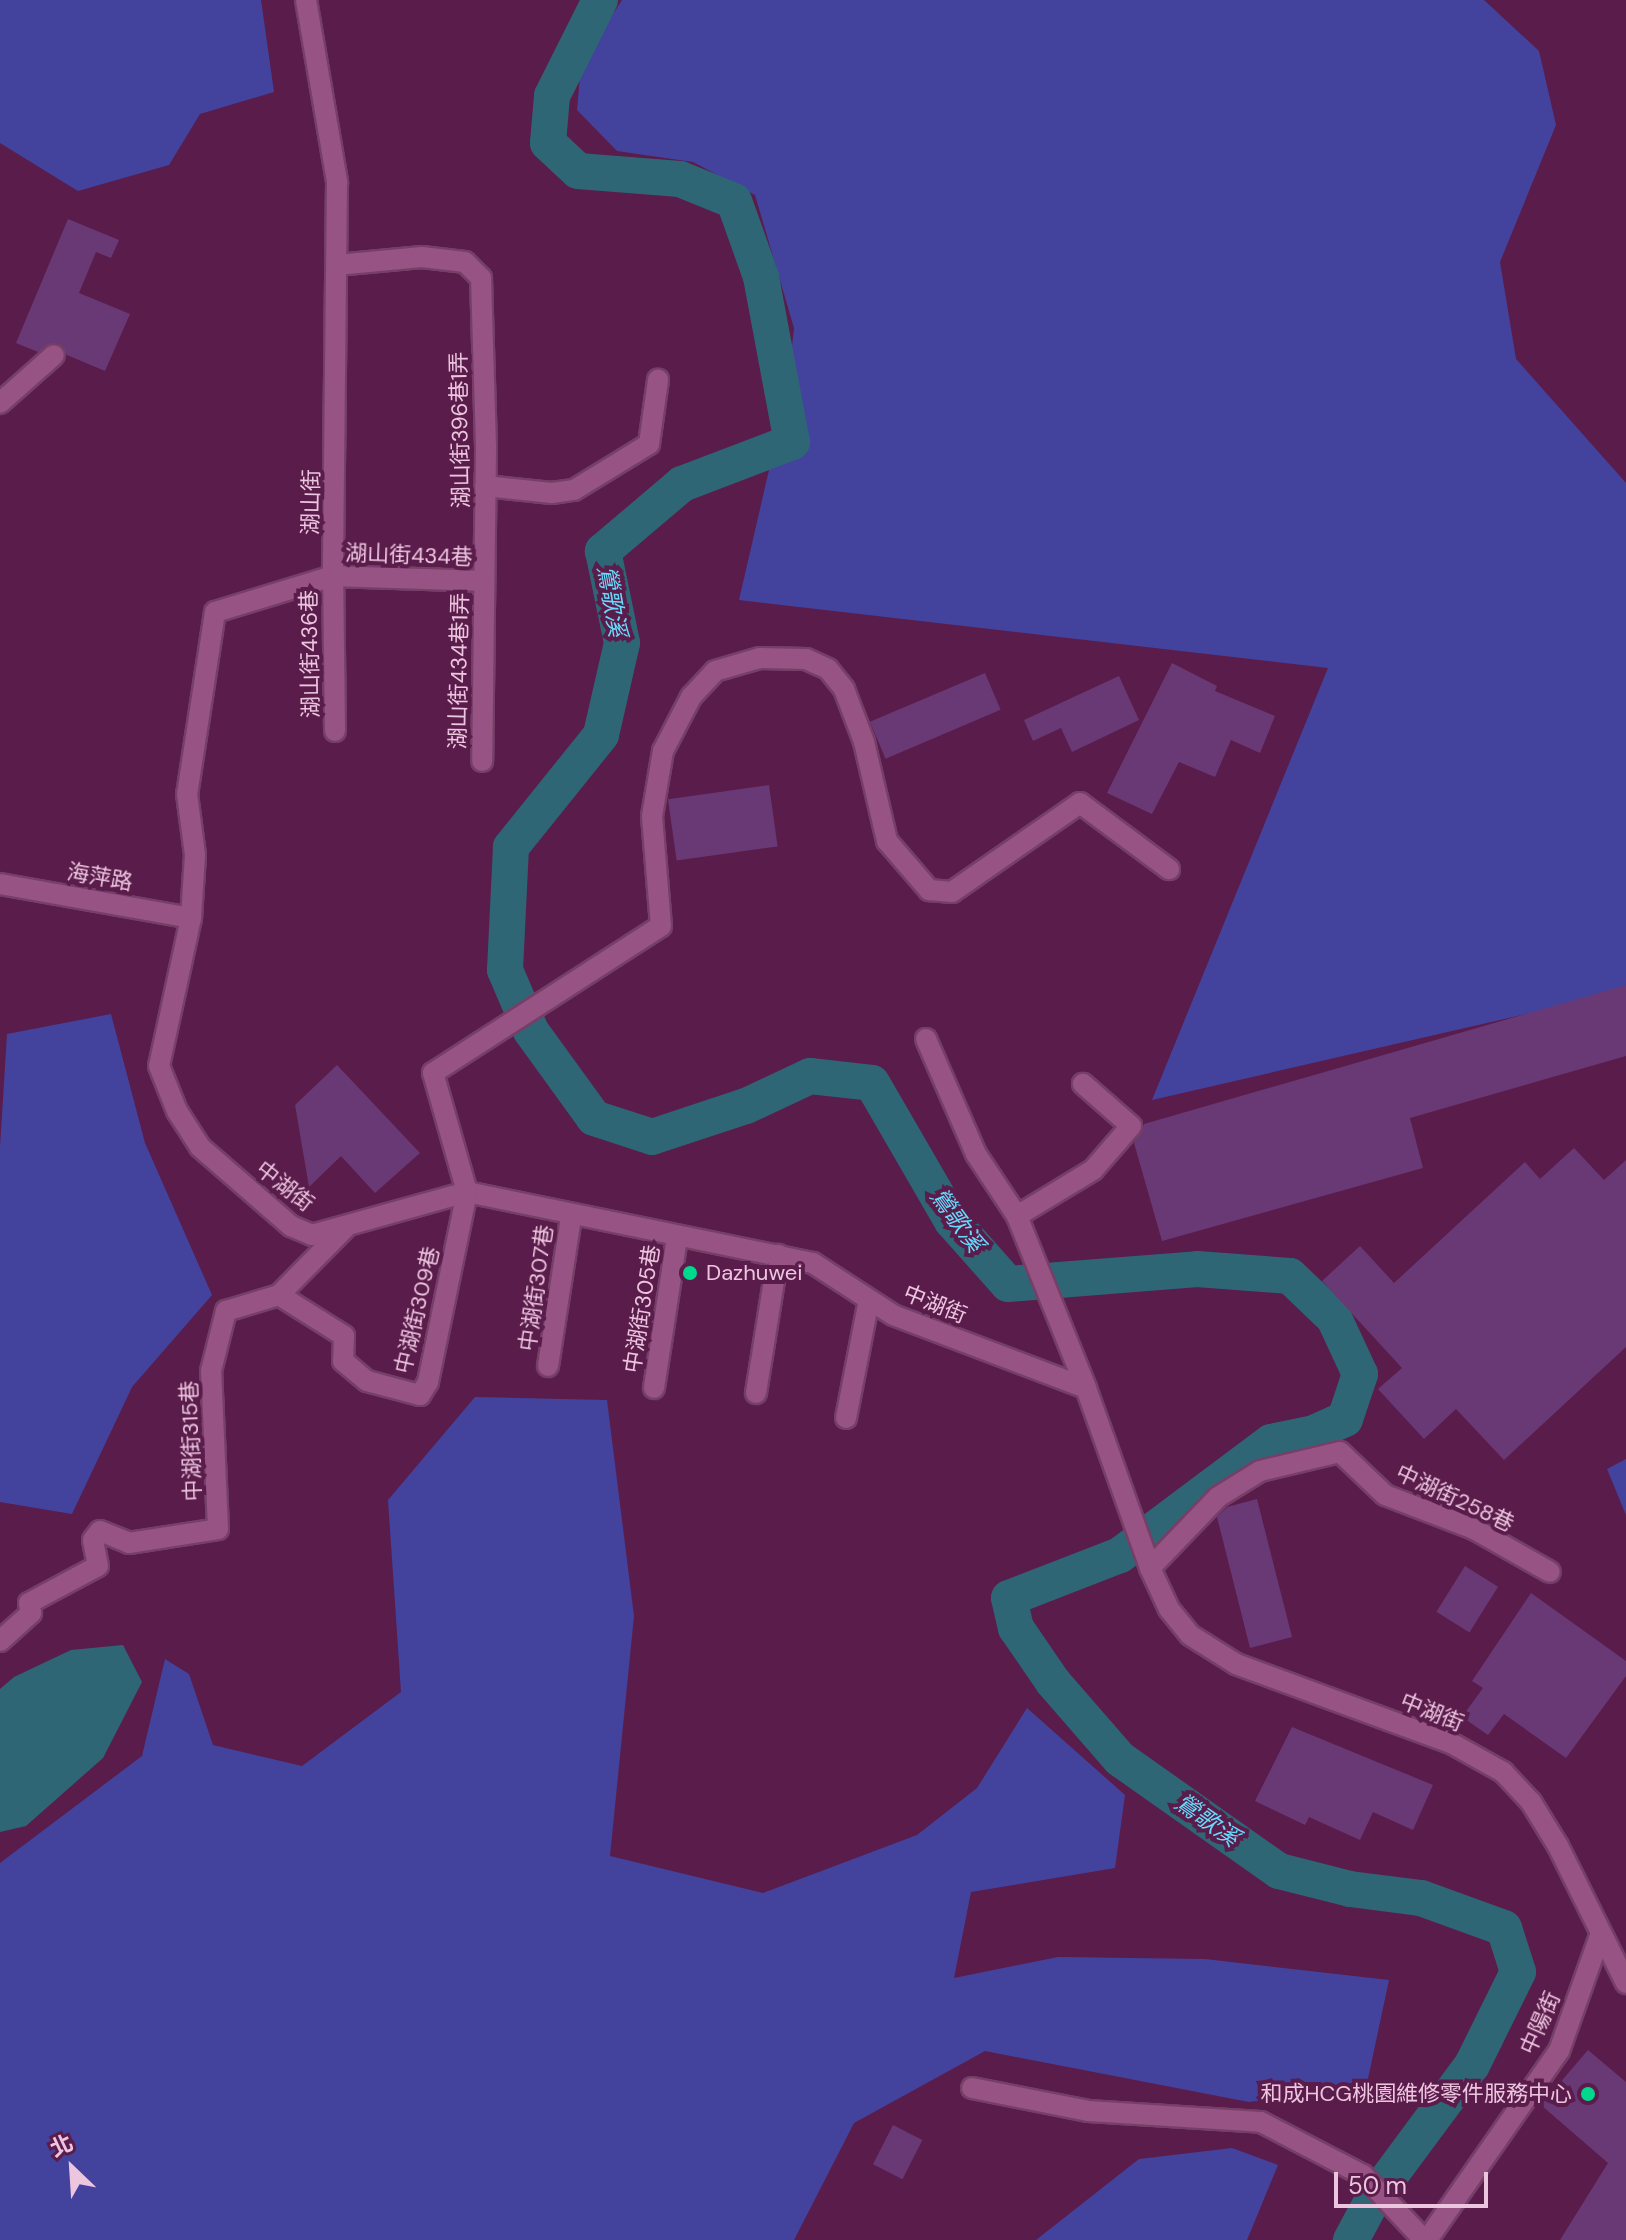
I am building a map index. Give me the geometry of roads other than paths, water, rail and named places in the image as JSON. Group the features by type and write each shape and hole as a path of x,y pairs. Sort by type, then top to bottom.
{"street":[{"name":"湖山街","path":"306,0 337,182 333,576"},
{"name":"湖山街396巷1弄","path":"337,265 422,257 465,262 481,278 484,581"},
{"path":"0,403 54,355"},
{"path":"485,486 552,493 574,490 649,444 658,380"},
{"name":"湖山街434巷","path":"333,576 484,581"},
{"name":"湖山街436巷","path":"333,576 335,731"},
{"path":"191,918 195,855 187,794 215,612 333,576"},
{"name":"湖山街434巷1弄","path":"482,761 484,581"},
{"path":"467,1192 433,1073 506,1022 661,926 652,816 668,736 691,697 715,671 760,658 806,659 828,669 844,689 864,742 887,841 929,890 952,892 1080,803 1169,869"},
{"name":"海萍路","path":"0,884 191,918"},
{"name":"中湖街","path":"191,918 159,1066 177,1111 200,1147 291,1226 312,1235 467,1192 571,1217 778,1255 813,1263 893,1315 1086,1388 1147,1561 1169,1609 1190,1635 1236,1664 1451,1743 1503,1772 1531,1802 1558,1846 1626,1983"},
{"path":"926,1039 976,1154 1017,1216 1038,1259 1086,1388"},
{"path":"1017,1216 1093,1170 1131,1126 1083,1084"},
{"name":"中湖街309巷","path":"279,1295 344,1336 343,1361 367,1381 420,1395 428,1382 467,1192"},
{"name":"中湖街307巷","path":"548,1366 571,1217"},
{"name":"中湖街315巷","path":"0,1641 31,1613 29,1603 98,1566 93,1540 100,1531 129,1543 218,1529 211,1371 226,1311 279,1295 347,1226"},
{"name":"中湖街305巷","path":"654,1388 677,1237"},
{"path":"756,1393 778,1255"},
{"path":"846,1418 869,1300"},
{"name":"中湖街258巷","path":"1147,1561 1218,1497 1260,1471 1340,1452 1385,1495 1474,1529 1550,1572"},
{"name":"中陽街","path":"1425,2240 1559,2051 1600,1936"},
{"path":"972,2088 1088,2111 1261,2122 1363,2175 1406,2215 1425,2240"}],"water":[{"path":"123,1645 142,1682 103,1758 26,1826 0,1832 0,1689 14,1677 71,1650"}],"waterway":[{"name":"鶯歌溪","path":"600,0 552,96 548,143 578,171 680,179 734,201 761,277 792,442 682,484 603,551 622,643 601,735 511,847 505,970 531,1031 594,1118 652,1137 746,1106 810,1076 872,1083 952,1221 1008,1284 1197,1269 1290,1276 1334,1318 1360,1374 1345,1419 1314,1433 1271,1442 1120,1555 1009,1598 1016,1628 1053,1682 1120,1759 1279,1871 1350,1889 1421,1898 1504,1928 1518,1972 1472,2065 1373,2199 1351,2240"}],"place":[{"name":"Dazhuwei","path":"690,1273"},
{"name":"和成HCG桃園維修零件服務中心","path":"1588,2094"}]}
